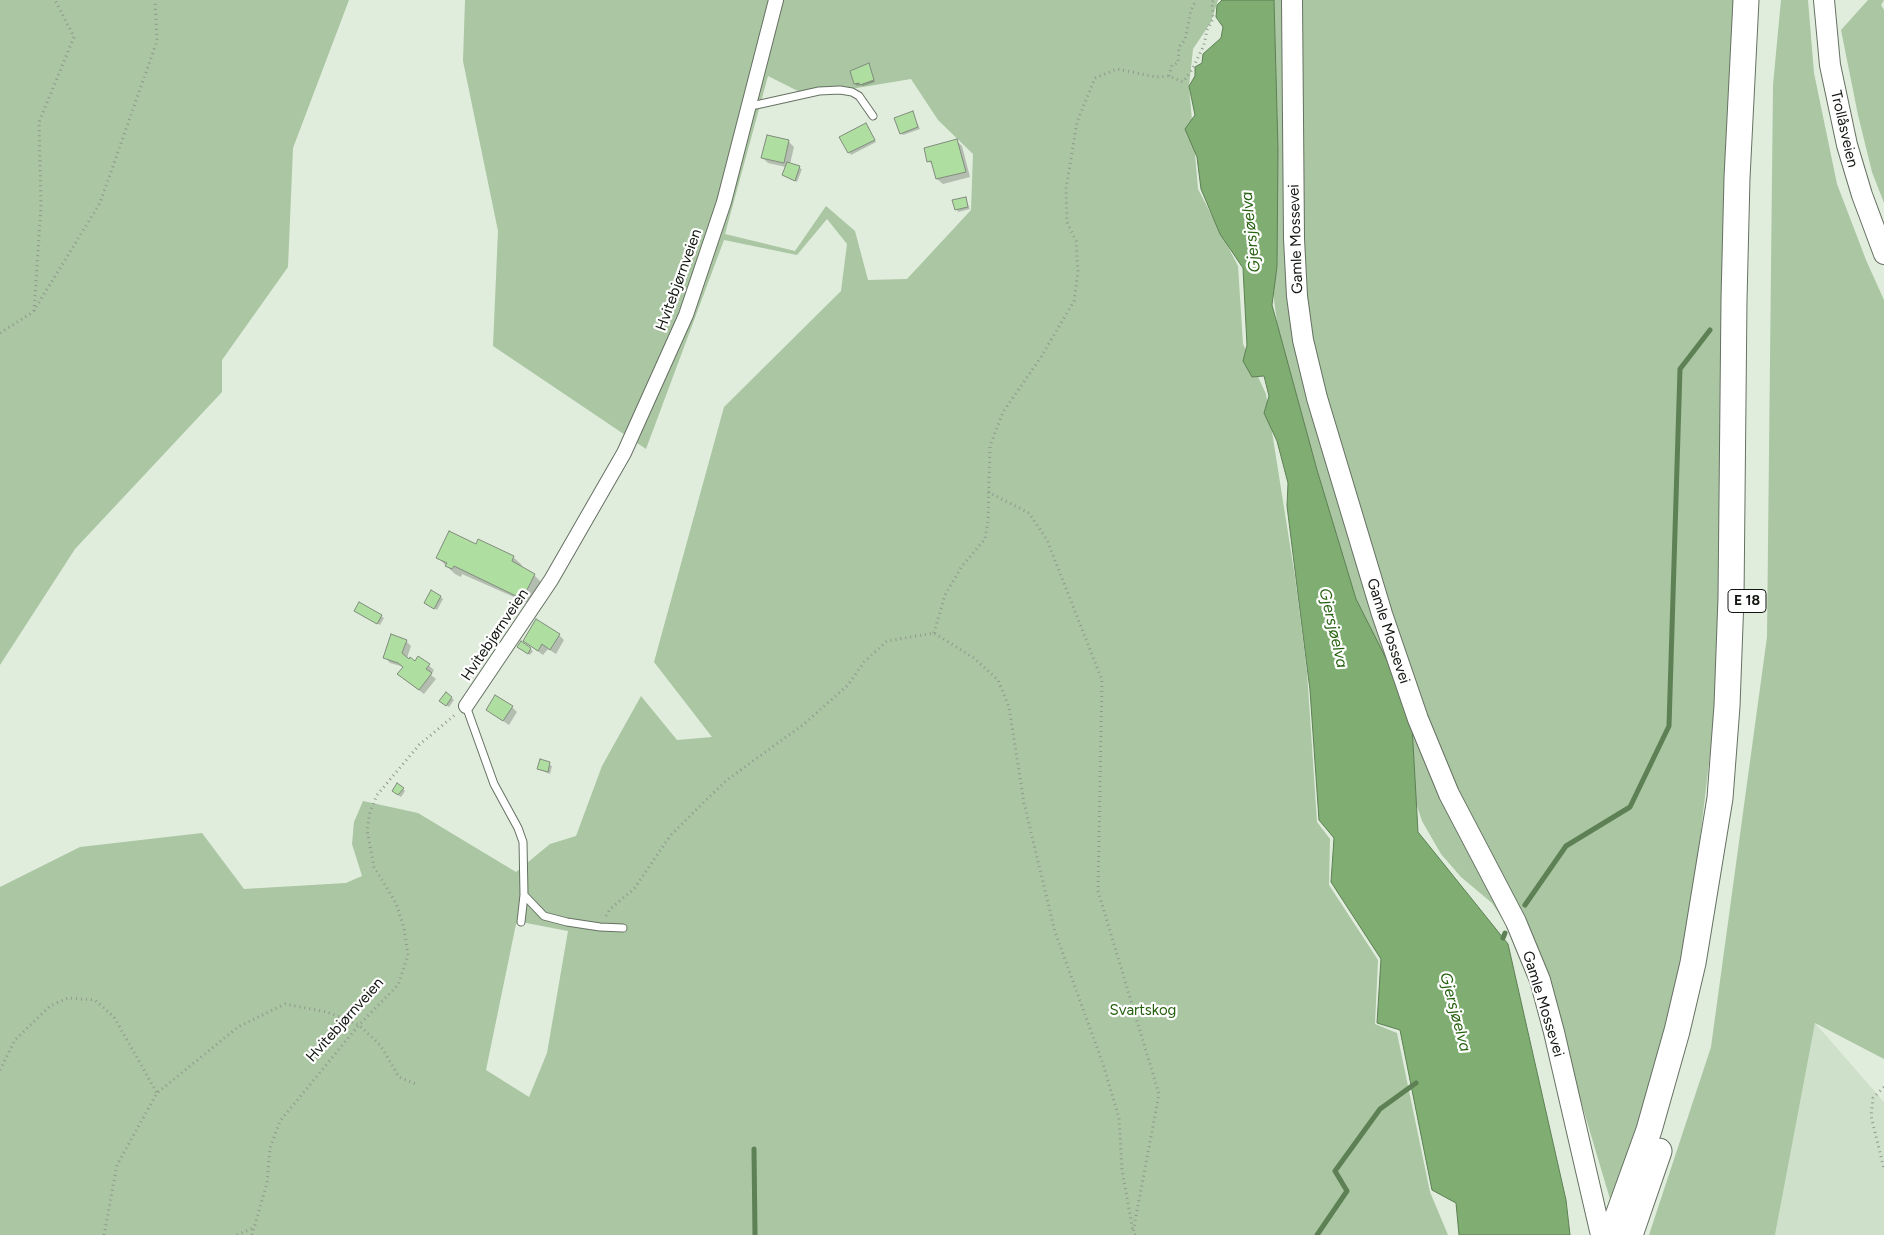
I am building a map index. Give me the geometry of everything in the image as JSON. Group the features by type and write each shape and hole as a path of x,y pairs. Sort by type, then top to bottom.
{"highway":[{"name":"E 18","path":"1611,1235 1649,1130 1677,1031 1693,963 1720,798 1727,706 1731,598 1734,300 1746,0"},
{"name":"E 18","path":"1630,1235 1646,1191 1696,1022 1723,887 1736,796 1743,704 1747,598 1748,302 1760,0"}],"main road":[{"name":"Gamle Mossevei","path":"1292,0 1294,239 1297,296 1303,340 1317,398 1351,516 1418,719 1449,794 1516,922 1540,980 1554,1032 1601,1235"},
{"name":"Trollåsveien","path":"1824,0 1830,64 1841,120 1856,178 1884,254"}],"street":[{"name":"Hvitebjørnveien","path":"466,706 551,580 624,453 686,315 724,202 776,0"}],"lane":[{"path":"749,104 756,105 819,92 840,90 852,92 859,96 873,116"},
{"path":"466,706 494,784 518,828 523,842 524,895 521,922"},
{"path":"524,895 544,916 600,927 622,928"}],"path":[{"path":"34,312 41,207 39,122 74,37 55,0"},
{"path":"0,332 34,312 100,203 157,41 155,0"},
{"path":"1169,76 1172,65 1178,63 1179,47 1185,40 1191,10 1196,0"},
{"path":"934,633 945,595 962,566 985,539 988,521 990,446 1003,412 1040,357 1074,301 1078,272 1076,241 1067,222 1066,189 1077,122 1096,78 1117,69 1156,77 1169,76 1183,82 1192,70 1204,45 1207,30 1213,19 1212,2 1214,0"},
{"path":"988,492 1029,513 1047,540 1102,680 1098,891 1159,1094 1134,1233"},
{"path":"600,927 610,909 634,889 670,836 727,780 804,724 848,685 864,662 887,641 934,633 974,658 998,680 1009,708 1024,803 1055,932 1104,1064 1119,1118 1122,1169 1134,1233"},
{"name":"Hvitebjørnveien","path":"252,1235 266,1183 270,1148 280,1121 359,1025 398,985 408,955 404,928 396,902 374,867 367,830 370,812 377,795 418,744 466,706"},
{"path":"0,1070 15,1040 50,1006 68,998 95,1000 114,1017 157,1094"},
{"path":"104,1235 117,1165 157,1094 238,1027 285,1004 327,1012 359,1025 381,1046 399,1077 418,1085"},
{"path":"1884,1087 1872,1098 1871,1116 1884,1170"},
{"path":"237,1235 253,1228"}],"shaded area":[{"path":"1815,1023 1884,1102 1884,1235 1775,1235"}],"green space":[{"path":"0,0 349,0 293,148 288,267 222,360 222,392 75,549 0,665"},
{"name":"Svartskog","path":"465,0 1218,0 1211,22 1193,49 1189,86 1198,189 1238,266 1243,344 1266,394 1295,577 1307,672 1317,822 1330,839 1329,885 1378,960 1375,1024 1397,1033 1430,1192 1448,1235 0,1235 0,887 80,847 202,833 244,889 346,883 362,876 352,844 354,822 363,801 418,813 516,872 550,844 576,836 602,766 641,696 677,740 712,737 654,662 724,407 841,291 847,244 827,219 797,255 724,240 646,449 493,346 498,231 463,61","holes":["768,76 808,96 911,79 938,120 973,154 971,210 907,279 868,280 855,231 826,206 795,251 725,234","521,922 568,931 547,1053 529,1097 486,1070 516,924"]},
{"path":"1274,0 1741,0 1724,637 1679,1015 1610,1199 1547,987 1492,903 1461,877 1441,854 1422,821 1327,534 1282,359 1274,300"},
{"path":"1781,0 1808,0 1814,73 1837,184 1866,260 1884,300 1884,1059 1815,1023 1775,1235 1649,1235 1711,1047 1767,637 1773,85"},
{"path":"1868,0 1884,0 1881,5 1884,10 1884,203 1872,172 1858,115 1841,30"}],"water":[{"name":"Gjersjøelva","path":"1222,0 1274,0 1278,150 1277,266 1272,305 1317,470 1356,599 1411,708 1418,832 1508,944 1566,1200 1570,1235 1459,1235 1456,1203 1432,1190 1400,1030 1377,1023 1381,959 1331,882 1334,838 1319,820 1310,690 1287,506 1288,483 1277,441 1264,413 1269,396 1264,376 1252,377 1243,361 1247,345 1243,268 1220,234 1201,189 1197,157 1185,129 1195,115 1189,86 1195,76 1195,67 1202,63 1203,54 1221,38 1223,27 1216,17 1217,5"}],"building":[{"path":"869,63 874,80 860,85 859,83 854,84 850,71"},
{"path":"913,111 918,127 900,134 894,118"},
{"path":"866,123 875,140 848,153 839,137"},
{"path":"767,135 789,140 784,163 761,158"},
{"path":"957,139 966,172 936,179 931,161 927,162 924,148"},
{"path":"787,162 800,166 795,181 782,175"},
{"path":"966,197 968,207 955,210 952,200"},
{"path":"449,531 476,544 478,539 514,556 512,561 535,574 523,598 454,566 452,569 445,566 447,563 436,558"},
{"path":"431,590 441,596 434,609 424,603"},
{"path":"359,602 382,615 377,624 354,611"},
{"path":"536,619 560,634 550,650 542,644 538,651 523,641"},
{"path":"391,634 407,640 402,653 409,659 410,657 415,661 418,656 430,664 426,669 432,673 419,690 397,674 403,667 398,663 383,658"},
{"path":"521,641 531,648 528,654 517,647"},
{"path":"446,692 452,697 446,706 439,701"},
{"path":"495,695 513,706 503,721 486,710"},
{"path":"540,759 550,762 548,772 537,769"},
{"path":"397,783 404,788 398,795 392,791"}],"waterway":[{"path":"1525,905 1566,846 1630,807 1669,726 1680,369 1710,330"},
{"path":"1503,938 1505,933"},
{"path":"1317,1235 1347,1191 1335,1171 1380,1109 1416,1083"},
{"path":"754,1149 755,1235"}]}
